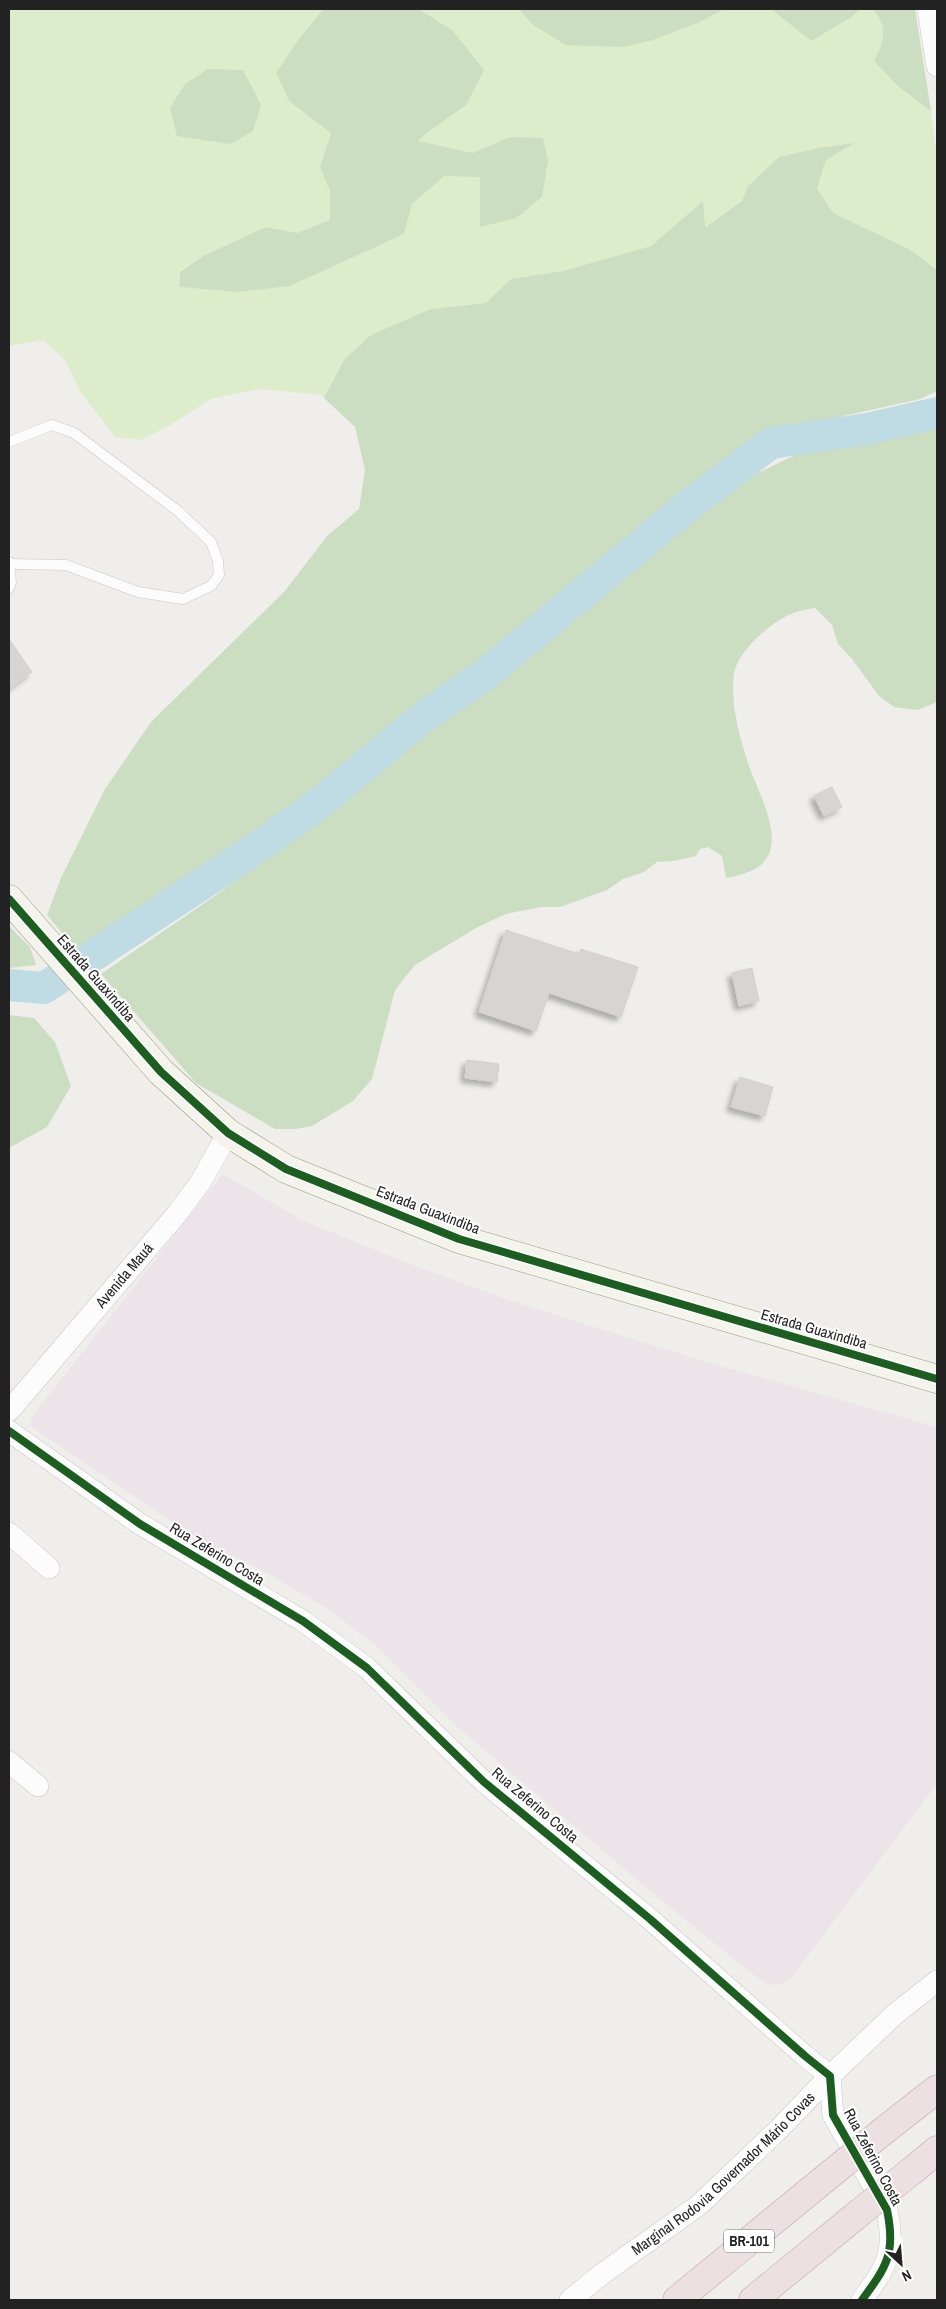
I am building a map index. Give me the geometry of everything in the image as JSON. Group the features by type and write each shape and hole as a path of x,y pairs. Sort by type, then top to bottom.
{"highway":[{"name":"BR-101","path":"677,2300 937,2089"},
{"path":"753,2300 937,2150"}],"street":[{"path":"928,9 937,66"},
{"name":"Estrada Guaxindiba","path":"9,899 160,1072 228,1133 286,1170 459,1239 937,1379"},
{"name":"Avenida Mauá","path":"9,1411 176,1215 200,1183 228,1133"},
{"name":"Rua Zeferino Costa","path":"9,1431 140,1524 304,1621 367,1668 484,1782 650,1919 830,2076 833,2115 887,2210 891,2228 890,2253 880,2276 862,2300"},
{"path":"9,1533 49,1568"},
{"path":"9,1762 38,1786"},
{"name":"Marginal Rodovia Governador Mário Covas","path":"570,2300 602,2274 699,2205 895,2014 937,1981"}],"lane":[{"path":"9,442 52,425 74,433 178,511 211,542 218,561 219,575 211,586 184,599 138,592 66,565 9,563 11,582 9,588"}],"shaded area":[{"path":"223,1174 302,1220 405,1262 509,1300 703,1361 937,1427 937,1784 792,1977 781,1985 767,1984 750,1972 655,1895 462,1731 376,1646 328,1609 251,1564 210,1547 33,1428 30,1422 33,1415"}],"green space":[{"path":"9,9 323,9 299,39 290,102 331,133 320,167 330,191 330,220 297,233 266,227 203,256 180,271 179,287 238,292 290,286 404,234 412,204 444,176 480,176 480,227 510,137 473,153 418,141 428,132 453,31 419,9 519,9 532,24 653,40 698,23 725,9 771,9 811,40 850,18 861,9 873,9 883,28 881,47 874,61 899,87 931,111 937,157 937,270 909,249 833,213 817,188 826,160 853,143 748,186 742,201 704,227 703,201 651,246 563,271 512,279 486,303 431,309 344,360 324,398 321,395 259,389 211,399 172,424 141,440 115,437 81,393 65,360 43,340 9,346"},
{"path":"323,9 419,9 453,31 484,70 466,105 418,141 473,153 510,137 543,138 548,161 542,197 516,218 480,227 480,177 444,176 412,204 404,234 290,286 238,292 179,287 180,272 203,256 266,227 297,233 330,220 330,191 320,167 331,133 290,102 276,73 299,39"},
{"path":"519,9 725,9 698,23 653,40 624,47 566,45 532,24"},
{"path":"771,9 861,9 850,18 811,41"},
{"path":"873,9 915,9 931,111 899,87 874,61 881,47 883,28"},
{"path":"208,69 243,70 261,105 253,131 230,144 177,136 170,108 185,84"},
{"path":"854,143 826,160 817,188 833,213 909,249 937,270 937,391 920,399 794,427 719,474 485,659 245,840 76,950 47,915 61,878 105,789 151,722 284,592 328,535 359,509 365,470 355,427 324,398 344,360 371,335 431,309 486,303 511,279 563,271 651,246 703,201 705,227 742,201 748,186 779,157 819,148"},
{"path":"937,429 937,702 918,710 894,707 879,696 852,659 838,644 832,625 815,608 799,611 784,617 759,636 747,648 738,663 734,673 733,684 734,707 739,730 748,763 765,805 772,836 770,850 764,862 751,871 726,878 722,856 708,847 700,849 696,856 674,861 657,862 644,872 623,879 607,890 560,907 541,907 506,914 476,928 415,965 395,990 372,1079 353,1101 312,1126 295,1129 275,1129 196,1083 101,974 219,893 442,723 741,481 810,448"},
{"path":"9,926 30,947 36,965 9,968"},
{"path":"9,1015 34,1018 55,1042 71,1086 47,1127 9,1148"}],"building":[{"path":"9,639 32,672 9,689"},
{"path":"832,787 842,807 824,816 814,796"},
{"path":"506,930 579,954 581,949 638,967 621,1017 549,993 536,1031 479,1012"},
{"path":"752,968 759,1001 739,1006 732,973"},
{"path":"467,1060 499,1064 497,1082 465,1078"},
{"path":"740,1077 773,1087 765,1116 731,1107"}],"waterway":[{"path":"9,985 44,988 267,841 321,802 421,719 487,673 689,505 771,443 867,429 937,413"}],"cycle path":[{"path":"9,899 161,1072 228,1133 286,1169 459,1239 937,1379"},
{"path":"9,1431 140,1524 303,1621 367,1668 484,1782 650,1919 830,2076 833,2115 887,2210 890,2225 890,2248 887,2258 878,2278 862,2300"}]}
